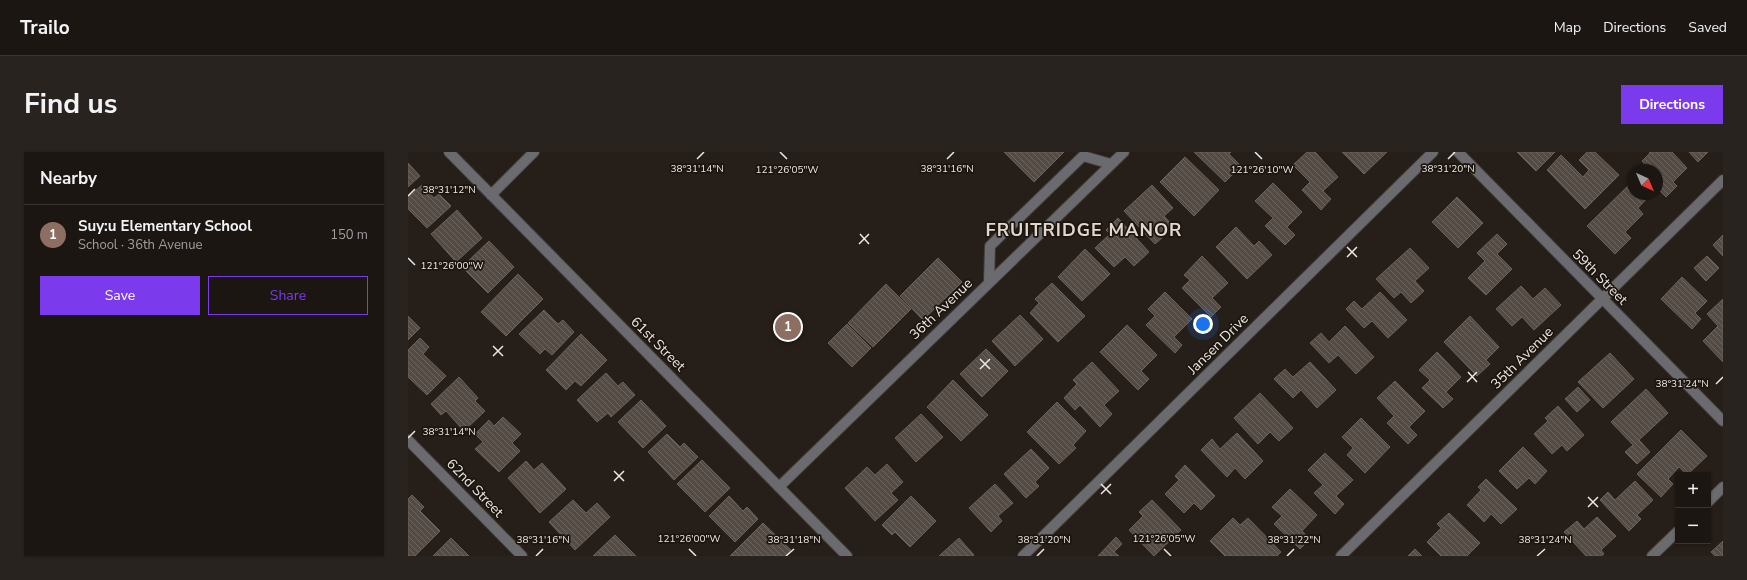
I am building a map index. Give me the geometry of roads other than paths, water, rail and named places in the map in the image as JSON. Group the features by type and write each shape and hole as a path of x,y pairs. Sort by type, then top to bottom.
{"street":[{"name":"61st Street","path":"449,152 847,556"},
{"path":"491,194 534,152"},
{"name":"36th Avenue","path":"779,487 1124,152"},
{"name":"Jansen Drive","path":"1023,556 1433,152"},
{"name":"59th Street","path":"1458,152 1723,421"},
{"path":"989,282 990,246 996,240 1083,156 1111,164"},
{"name":"35th Avenue","path":"1341,556 1723,180"},
{"name":"62nd Street","path":"408,440 522,556"},
{"path":"1711,499 1723,487"},
{"path":"1652,556 1675,534"}],"place":[{"name":"Suy:u Elementary School","path":"788,327"}],"district":[{"name":"FRUITRIDGE MANOR","path":"1084,230"}]}
